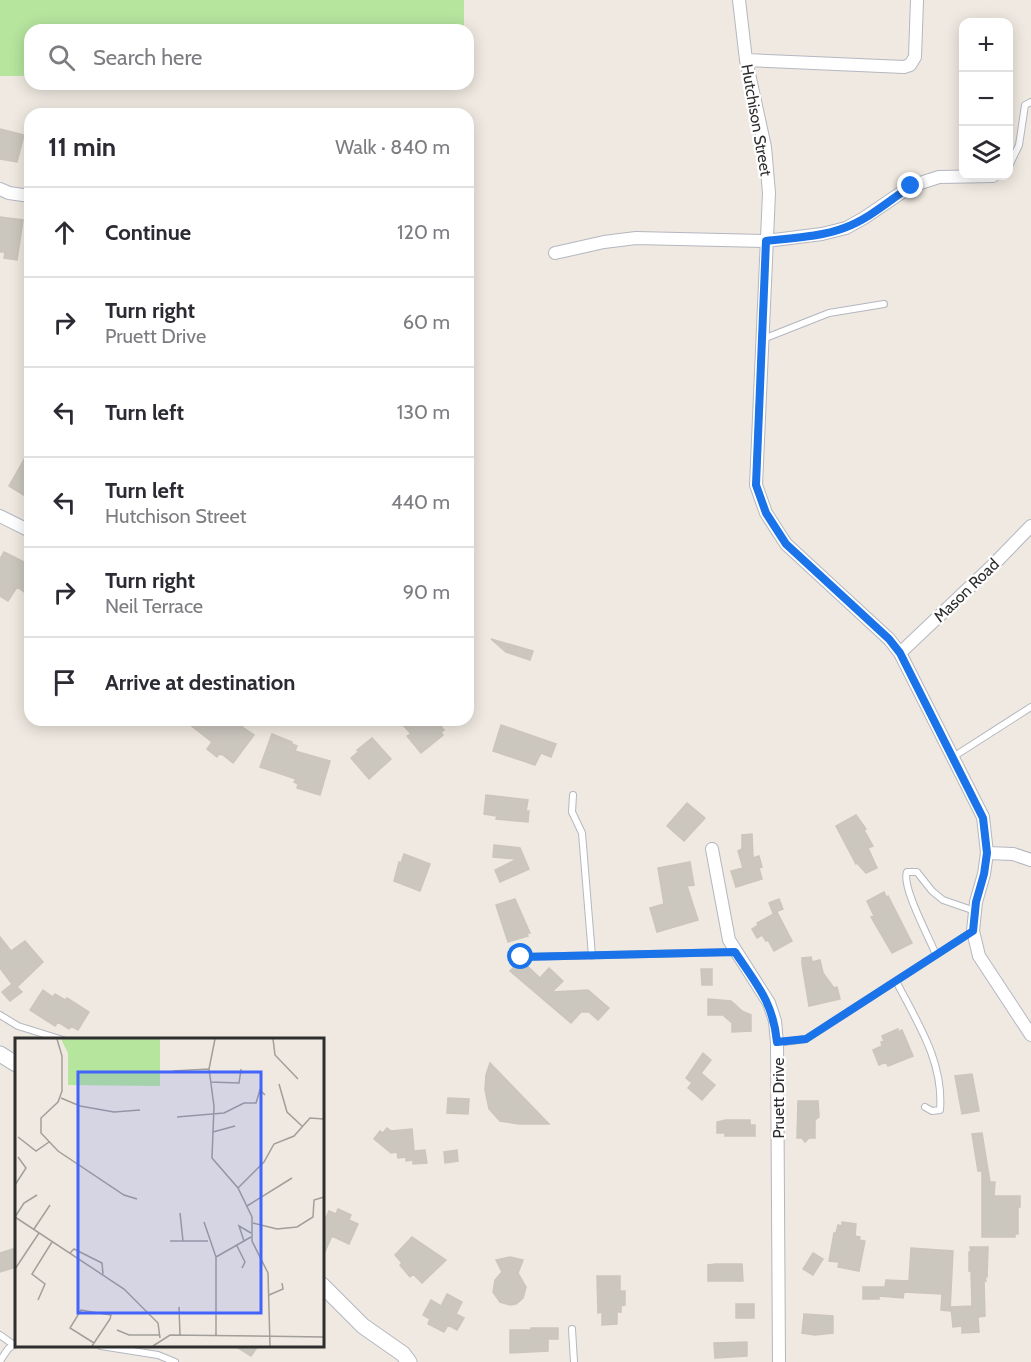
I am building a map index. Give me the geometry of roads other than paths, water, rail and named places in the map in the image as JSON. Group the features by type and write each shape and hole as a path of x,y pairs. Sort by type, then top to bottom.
{"street":[{"name":"Hutchison Street","path":"739,0 746,60 765,147 769,193 756,485 766,513 786,544 889,639 900,653 983,818 987,853 973,931 980,956 1031,1035"},
{"path":"746,60 904,67 910,65 915,57 918,0"},
{"path":"555,253 604,242 636,238 766,241 822,234 846,228 911,186 939,177 959,177"},
{"path":"0,189 24,195"},
{"path":"0,516 24,528"},
{"name":"Mason Road","path":"900,653 1031,526"},
{"name":"Pruett Drive","path":"712,849 729,940 769,1004 775,1021 779,1362"},
{"path":"987,853 1013,854 1031,860"},
{"path":"0,1054 15,1063"},
{"path":"324,1287 363,1326 403,1354 409,1362"}],"lane":[{"path":"1013,158 1019,145 1025,105 1031,102"},
{"path":"762,339 829,313 884,304"},
{"path":"952,757 1031,707"},
{"path":"573,795 572,812 582,833 592,956"},
{"path":"936,955 908,889 905,876 907,872 917,872 932,891 943,900 975,911"},
{"path":"777,1042 806,1039 973,931"},
{"path":"521,957 735,952"},
{"path":"896,981 929,1044 939,1076 940,1110 932,1111 925,1107"},
{"path":"2,1016 18,1026 58,1038"},
{"path":"572,1329 574,1362"},
{"path":"0,1335 15,1344 8,1349 0,1361"},
{"path":"107,1347 158,1355 175,1362"}]}
